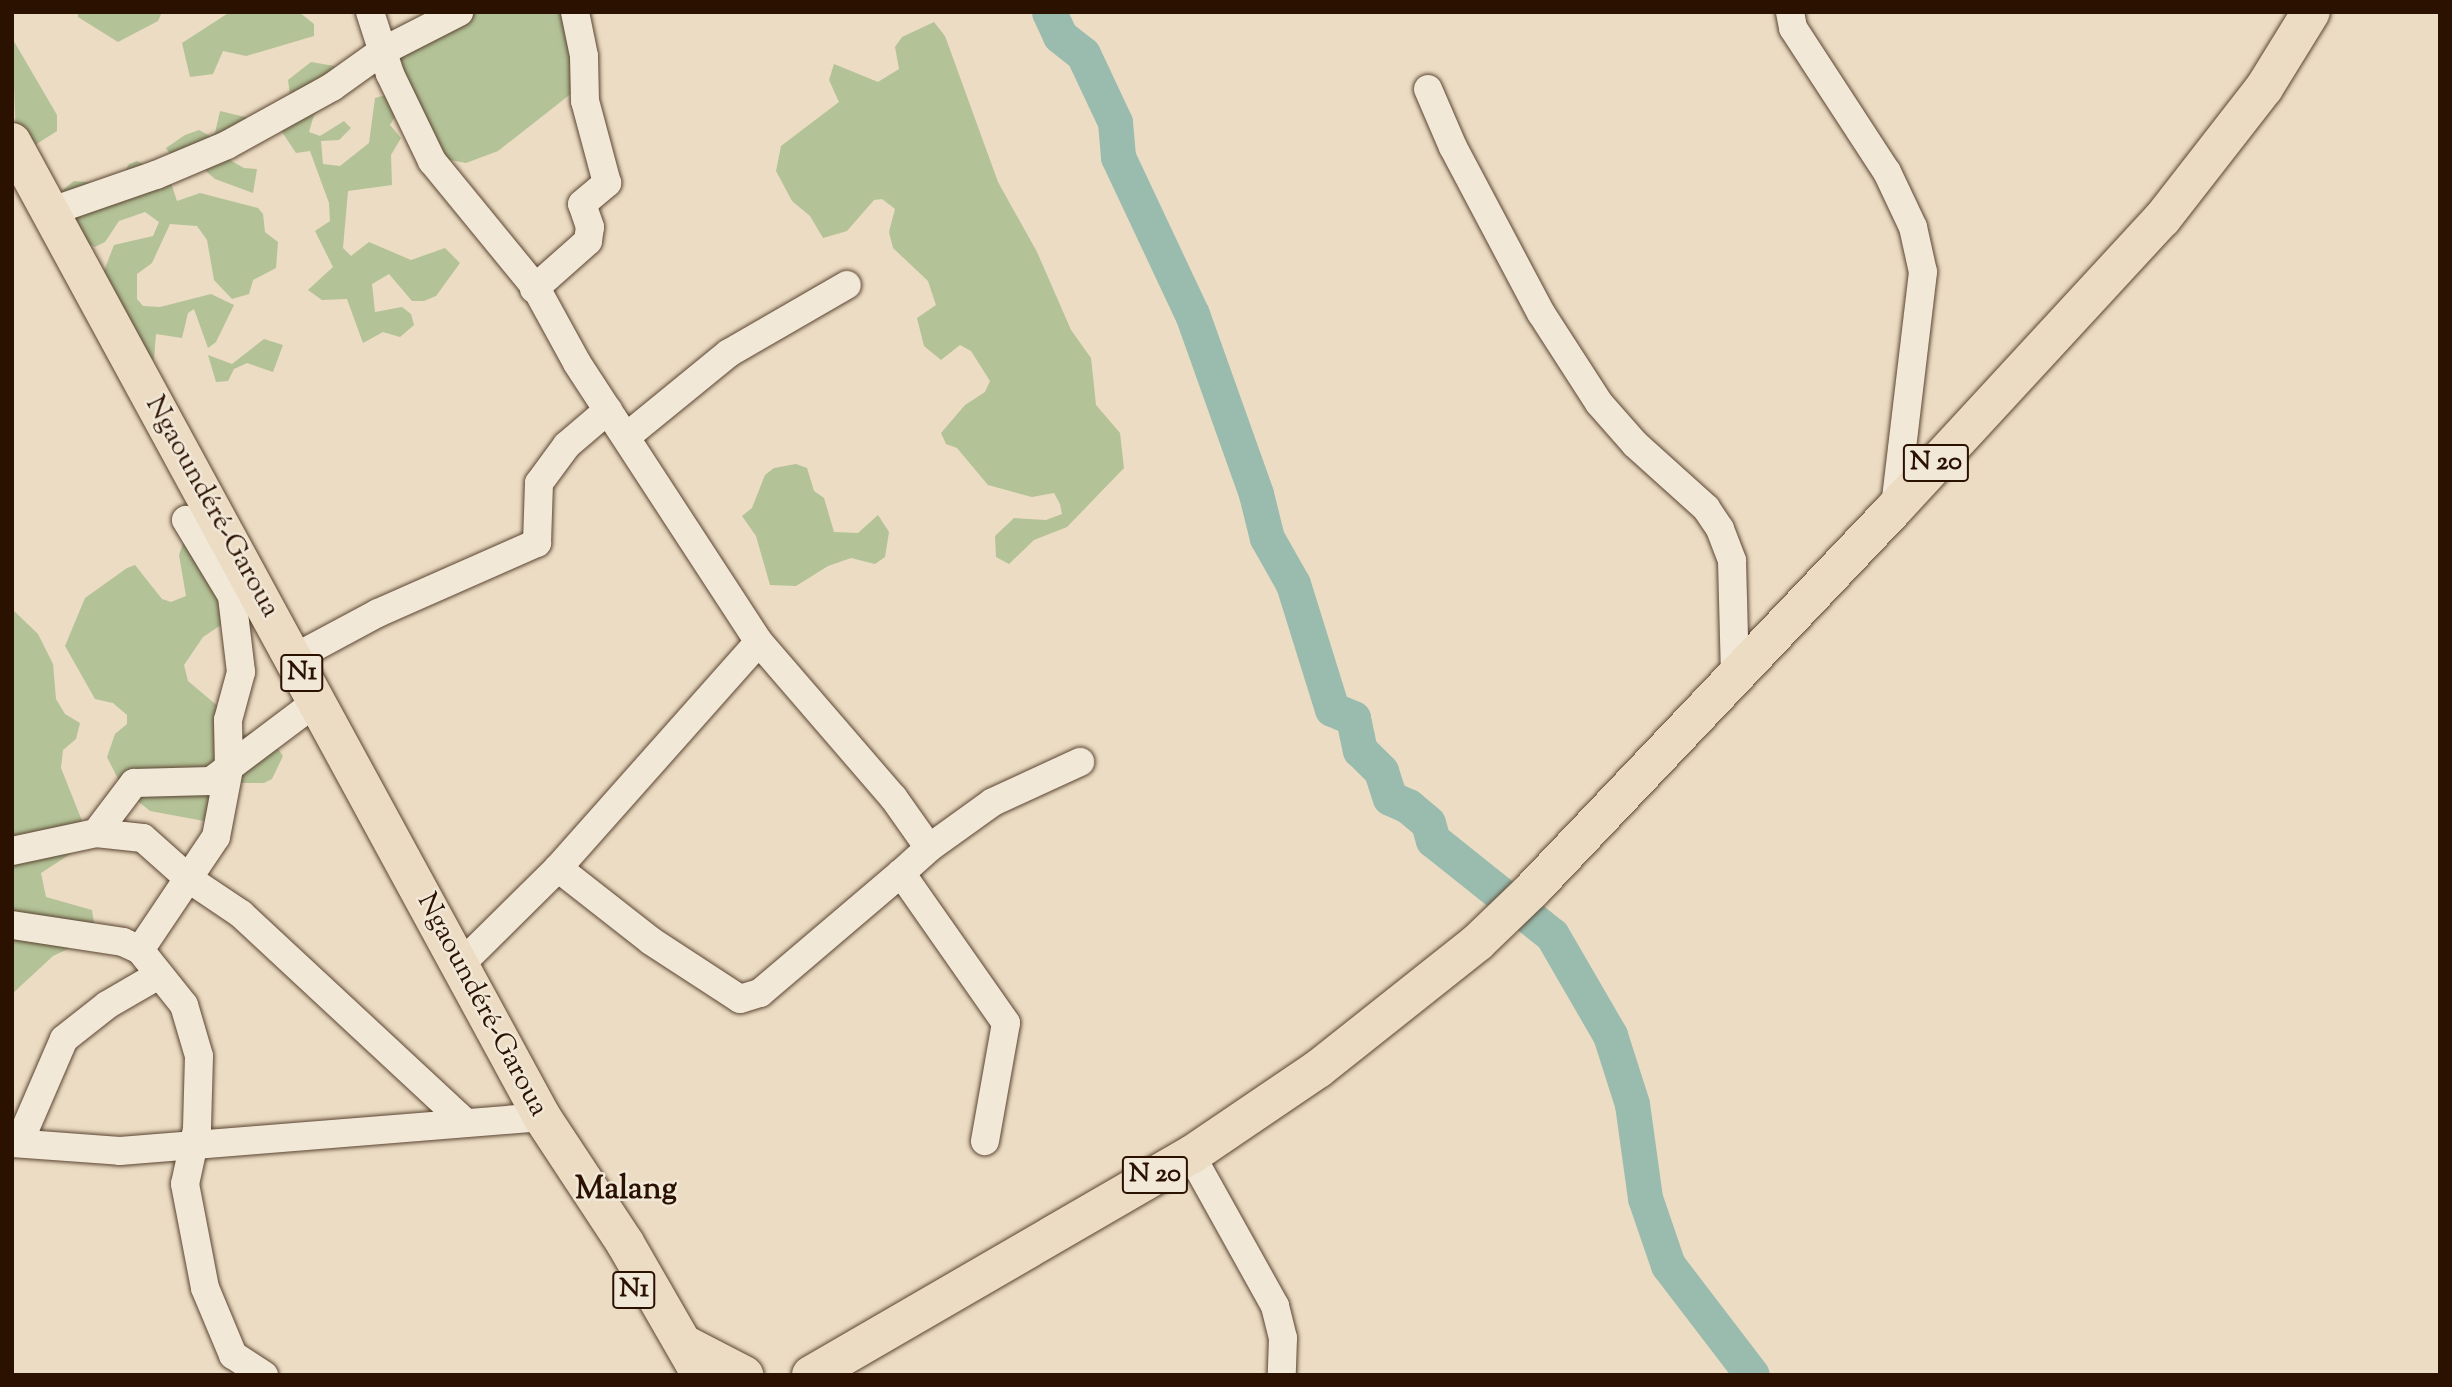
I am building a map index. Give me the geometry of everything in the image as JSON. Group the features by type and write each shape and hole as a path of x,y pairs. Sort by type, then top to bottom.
{"highway":[{"name":"N 20","path":"811,1375 1191,1155 1318,1069 1478,942 1532,890 1895,508 2162,219 2264,88 2311,12"},
{"name":"Ngaoundéré-Garoua","path":"12,142 542,1117 594,1202 613,1250 689,1365"},
{"path":"689,1365 744,1375"}],"street":[{"path":"370,12 381,51 432,161 534,289 608,410 758,642 893,797 929,848"},
{"path":"49,212 156,175 227,145 332,87 381,51 459,12"},
{"path":"534,289 588,241 590,227 582,204 607,183 585,101 584,55 575,12"},
{"path":"1790,12 1793,28 1887,172 1913,227 1923,272 1895,508"},
{"path":"1428,89 1453,147 1541,313 1600,403 1635,444 1706,508 1720,529 1732,561 1735,676"},
{"path":"626,438 729,353 847,285"},
{"path":"294,658 378,613 533,546 538,537 539,483 567,445 608,410"},
{"path":"140,950 216,836 229,769 228,720 241,672 236,609 220,573 186,520"},
{"path":"461,964 558,868 758,642"},
{"path":"96,833 122,794 139,781 191,784 211,781 316,702"},
{"path":"558,868 651,940 740,999 760,993 929,848 993,802 1080,762"},
{"path":"12,851 96,833 143,838 189,879 241,914 466,1123"},
{"path":"901,873 1006,1023 985,1141"},
{"path":"12,925 122,942 140,950 157,976 184,1005 199,1056 197,1129 190,1144 185,1184 205,1288 233,1355 258,1374"},
{"path":"157,976 107,1005 65,1039 39,1088 16,1143 120,1151 542,1117"},
{"path":"1191,1155 1275,1306 1283,1338 1282,1375"}],"green space":[{"path":"78,12 162,12 158,21 118,42 78,17"},
{"path":"230,12 299,12 314,24 314,36 246,56 223,51 213,74 190,77 182,43"},
{"path":"447,12 586,12 591,78 498,151 466,163 434,157 374,55"},
{"path":"934,22 945,36 998,182 1037,252 1071,330 1091,358 1096,405 1120,433 1124,468 1067,527 1034,540 1009,564 996,557 995,536 1014,518 1046,520 1062,514 1060,504 1054,493 1032,497 988,485 957,448 946,444 941,433 965,405 985,392 990,381 971,351 960,345 941,360 924,346 917,318 936,305 928,281 893,248 889,232 895,209 882,199 874,200 847,231 823,238 810,216 792,201 776,171 781,146 839,102 829,80 834,64 878,82 899,69 895,47 902,37"},
{"path":"12,38 57,115 57,131 35,145 16,136"},
{"path":"311,62 334,66 344,88 314,115 309,132 320,136 344,121 351,128 339,140 321,141 323,164 340,166 369,143 375,98 386,95 398,112 390,125 401,138 391,155 392,185 348,191 343,248 351,256 369,242 411,260 445,248 460,263 436,296 424,301 412,301 389,274 372,284 375,312 402,307 411,314 414,325 400,337 383,332 363,343 347,299 322,300 308,290 333,267 315,231 330,221 329,203 310,151 296,153 282,132 292,109 288,80"},
{"path":"220,111 253,119 223,156 244,168 257,169 253,193 215,179 193,160 170,154 166,148 185,135 199,130 210,136 215,133"},
{"path":"137,161 169,177 177,201 200,193 258,208 263,214 265,232 278,242 276,268 253,280 249,294 232,299 214,280 207,240 197,226 170,224 152,263 137,274 137,299 143,306 160,307 211,294 234,305 216,342 208,348 194,309 188,313 182,338 156,334 154,359 146,361 99,284 114,245 153,236 159,222 145,212 119,221 105,242 95,247 84,242 60,200 64,189 74,181 109,184 120,180 129,164"},
{"path":"264,339 283,345 273,372 247,363 234,369 228,381 216,382 208,355 232,364"},
{"path":"796,464 807,468 814,491 824,498 834,532 858,533 878,515 889,532 885,557 875,564 851,558 828,566 796,586 770,585 756,536 742,516 752,508 765,475 774,468"},
{"path":"185,538 225,587 224,623 203,637 184,665 188,681 220,708 227,744 253,731 269,736 283,756 272,779 264,783 236,783 212,817 204,821 150,811 123,789 107,757 115,734 127,724 127,715 113,703 95,699 65,646 85,598 127,568 135,565 162,599 171,602 186,596 179,555"},
{"path":"12,609 38,634 53,664 56,699 65,714 80,723 76,739 63,750 61,768 86,831 81,847 41,873 46,897 92,910 96,936 53,956 12,994"}],"waterway":[{"path":"1049,12 1060,36 1083,54 1115,122 1118,157 1192,314 1256,494 1267,538 1293,584 1332,709 1353,718 1360,750 1381,771 1390,798 1408,806 1428,823 1433,840 1552,935 1610,1035 1632,1104 1645,1198 1668,1265 1752,1375"}],"district":[{"name":"Malang","path":"626,1190"}]}
